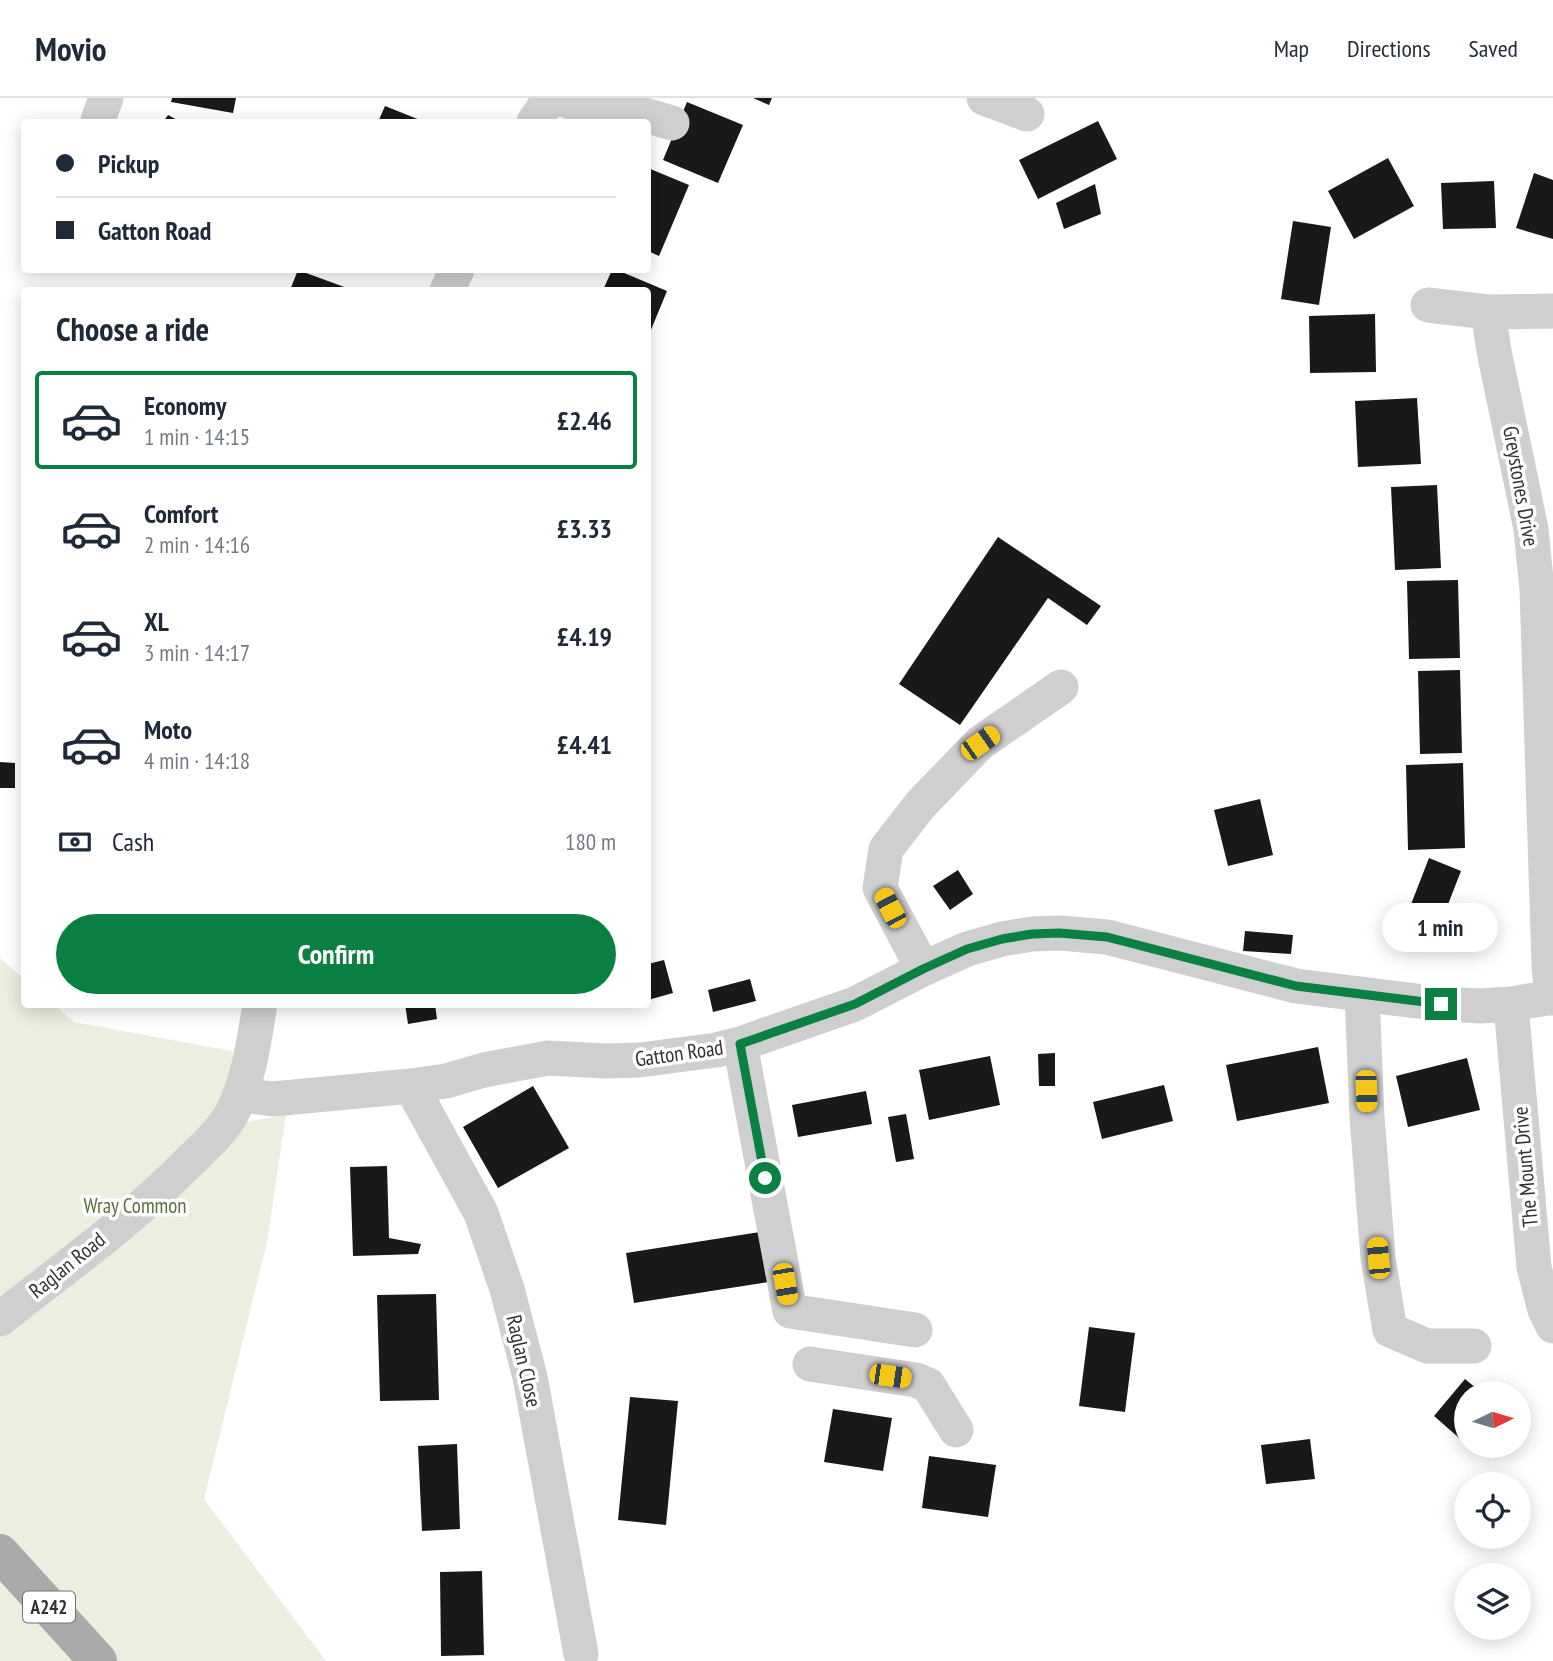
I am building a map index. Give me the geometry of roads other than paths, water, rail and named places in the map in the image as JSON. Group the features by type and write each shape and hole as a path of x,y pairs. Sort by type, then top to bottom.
{"main road":[{"name":"A242","path":"0,1553 98,1661"}],"street":[{"path":"536,119 550,98"},
{"path":"561,98 580,106 638,113 672,123"},
{"path":"984,98 1027,114"},
{"path":"1428,305 1488,312 1553,311"},
{"name":"Greystones Drive","path":"1488,312 1531,529 1537,589 1552,997"},
{"path":"923,969 880,888 886,849 921,804 980,743 1061,687"},
{"name":"Gatton Road","path":"242,1091 273,1099 446,1081 484,1070 548,1058 640,1060 702,1052 740,1044 855,1004 967,949 1032,934 1107,937 1296,986 1441,1004 1480,1006 1552,997"},
{"path":"1362,994 1367,1116 1378,1258 1390,1330 1427,1346 1474,1346"},
{"name":"The Mount Drive","path":"1511,1004 1534,1267 1545,1310 1553,1326"},
{"name":"Raglan Road","path":"0,1319 142,1206 215,1137 230,1116 242,1091 259,1008"},
{"path":"740,1044 790,1311 806,1357 816,1376 916,1380 928,1385 956,1430"},
{"name":"Raglan Close","path":"411,1086 481,1213 507,1289 530,1377 581,1654"},
{"path":"790,1311 915,1330"}],"park label":[{"name":"Wray Common","path":"135,1205"}]}
